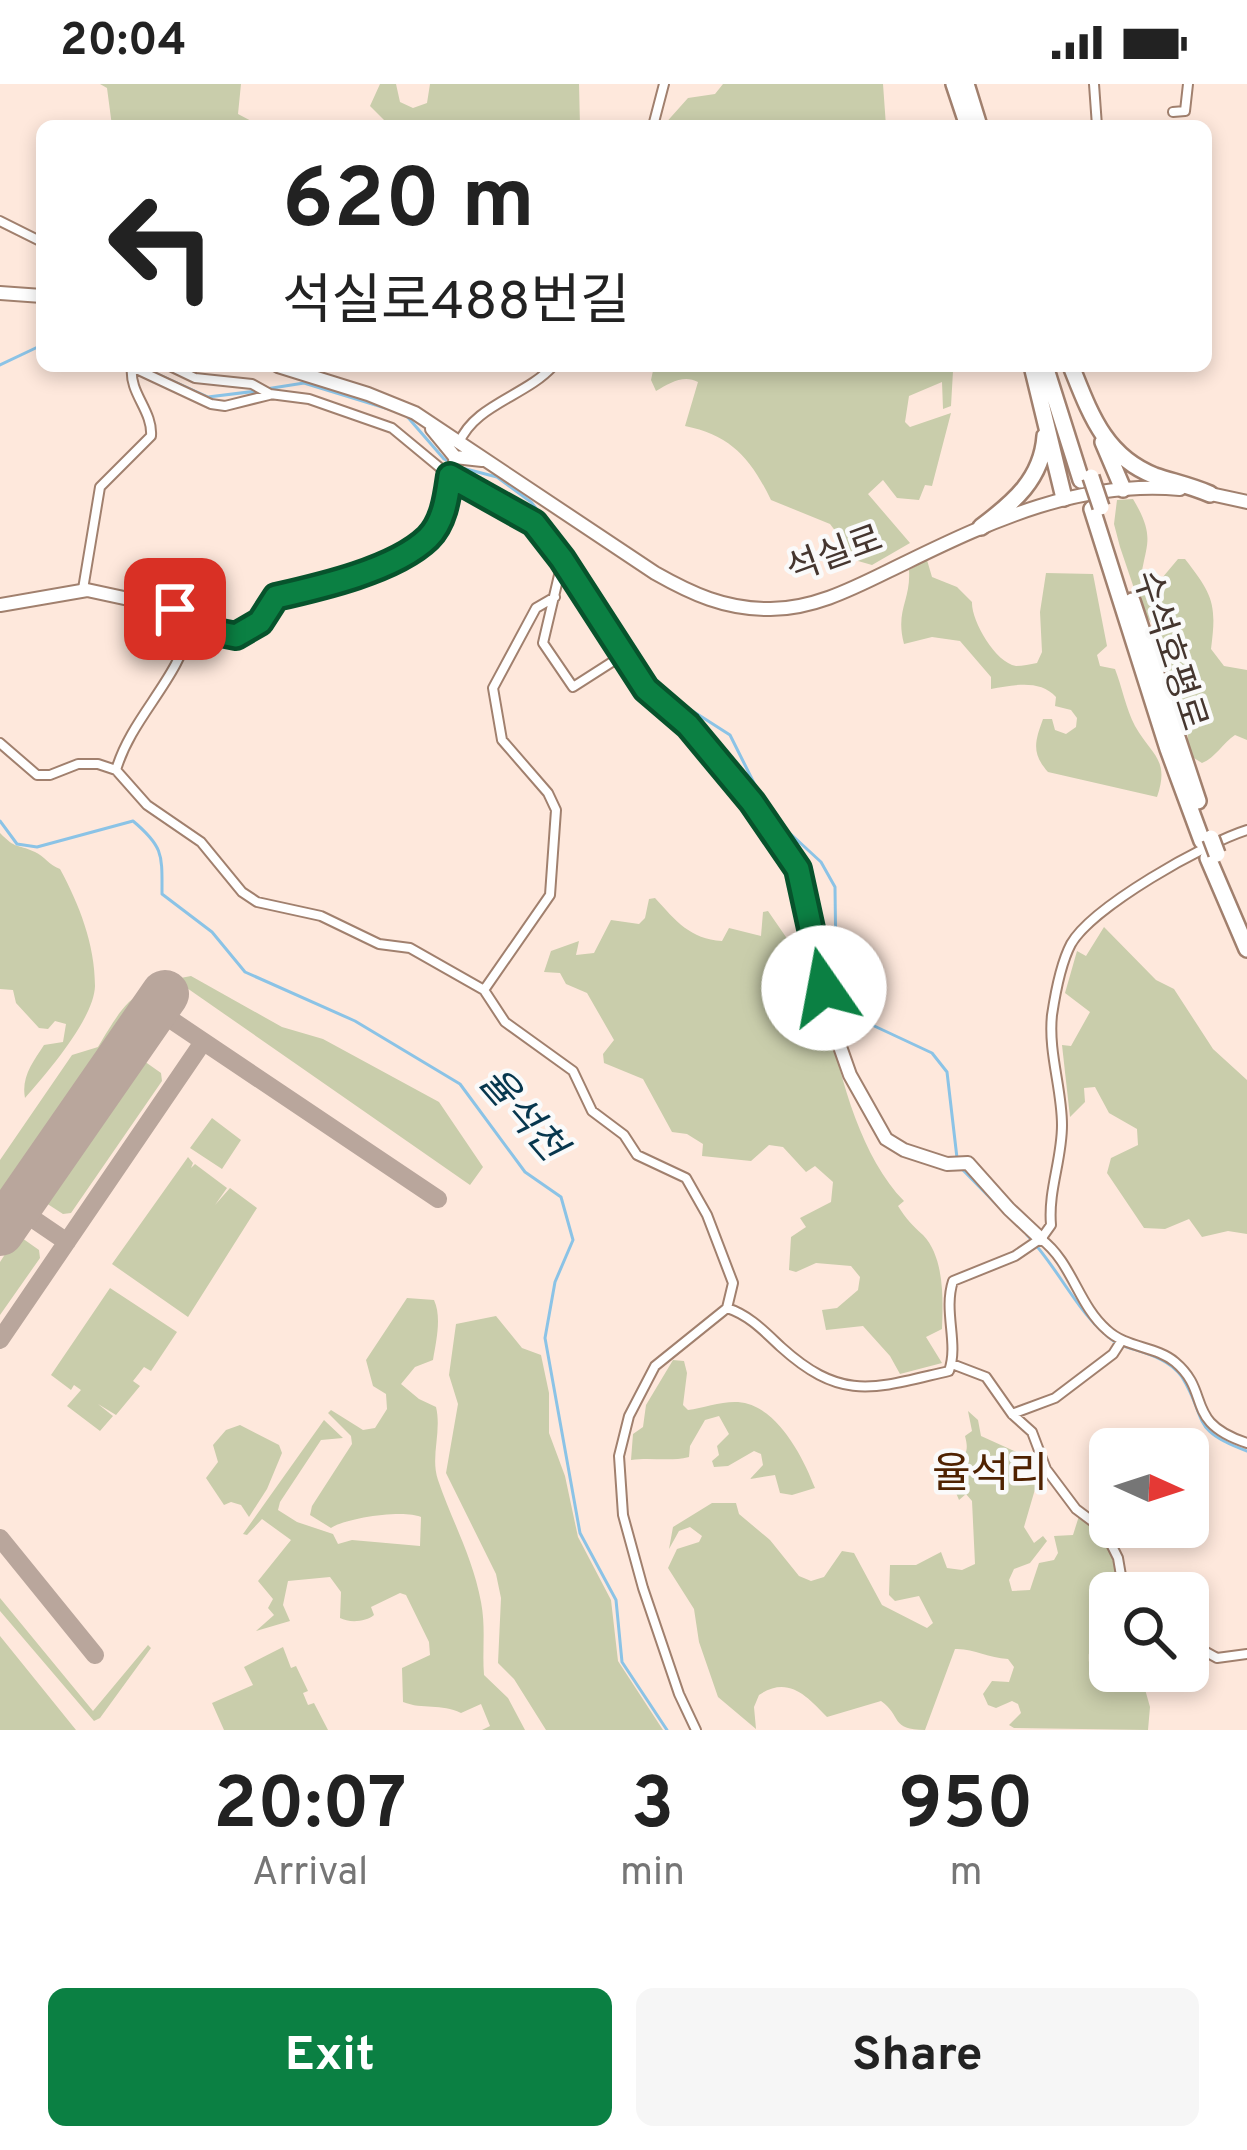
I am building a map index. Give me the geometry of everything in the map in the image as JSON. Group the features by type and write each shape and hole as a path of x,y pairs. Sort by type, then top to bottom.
{"highway":[{"path":"954,84 966,120"},
{"path":"966,84 977,120"},
{"path":"1033,372 1064,498"},
{"name":"수석호평로","path":"1048,372 1096,508 1168,749 1247,949"},
{"name":"수석호평로","path":"1057,372 1086,478"},
{"path":"1073,372 1123,489"},
{"path":"981,527 1028,485 1041,460 1045,428"},
{"path":"1097,429 1130,462 1210,494"},
{"name":"수석호평로","path":"1209,848 1247,928"}],"street":[{"path":"655,120 664,84"},
{"path":"1094,84 1097,120"},
{"path":"1173,112 1185,111 1188,84"},
{"path":"0,221 36,239"},
{"path":"0,293 36,296"},
{"path":"83,591 100,487 151,436 152,424 130,372"},
{"path":"141,372 211,404 225,406 269,393"},
{"path":"182,372 309,399 392,428 534,523 646,689 688,725 752,802 798,869 832,1024 850,1076 886,1139 947,1164 964,1161 1036,1241 1055,1249 1106,1330 1120,1344 1178,1364 1218,1433 1247,1442"},
{"name":"석실로","path":"297,372 418,415 672,583 733,607 812,604 981,527 1064,498 1168,488 1247,502"},
{"path":"0,605 83,591 175,609 191,623 236,636 260,622 276,597 367,572 429,538 446,508 452,465 466,426 547,372"},
{"path":"418,415 452,465"},
{"path":"452,465 494,463"},
{"path":"566,565 560,571 542,643 573,687 623,655"},
{"path":"484,990 550,895 556,810 548,793 502,740 493,688 536,608 555,597"},
{"path":"116,770 124,743 179,662 191,623"},
{"path":"0,743 37,776 78,764 116,770 147,805 202,842 242,892 257,902 321,916 380,944 410,948 484,990 505,1022 573,1071 592,1111 624,1135 637,1155 686,1178 707,1215 734,1283 727,1308 655,1366 629,1416 619,1456 623,1515 643,1588 696,1730"},
{"path":"727,1308 743,1313 803,1366 859,1389 949,1370 953,1280 1015,1256 1052,1225 1049,1194 1061,1148 1052,1014 1070,946 1093,916 1194,854 1247,830"},
{"path":"1012,1414 1055,1397 1120,1344"},
{"path":"952,1364 986,1377 1012,1414 1032,1432 1046,1468 1076,1509 1104,1530 1120,1572"},
{"path":"1209,1654 1217,1658 1247,1654"}],"green space":[{"path":"100,84 241,84 238,114 250,120 111,120 107,88"},
{"path":"380,84 396,84 400,102 413,108 427,103 430,84 579,84 580,120 384,120 370,106"},
{"path":"723,84 883,84 886,120 668,120 688,98 715,94"},
{"path":"653,372 953,372 951,406 943,409 942,382 909,396 905,422 910,427 951,413 932,486 925,485 919,500 897,498 883,480 868,494 910,543 872,565 858,561 830,524 771,500 738,451 715,436 685,426 698,382 682,379 656,391"},
{"path":"1133,499 1147,536 1140,594 1147,596 1178,559 1185,559 1211,601 1211,649 1224,666 1247,670 1247,740 1235,735 1202,763 1189,755 1187,726 1167,679 1162,637 1141,609 1120,547 1114,524 1117,500"},
{"path":"927,560 932,577 957,587 972,602 986,640 1000,657 1016,666 1037,663 1042,652 1040,612 1046,573 1093,574 1107,646 1097,655 1100,666 1115,669 1132,719 1157,758 1161,774 1157,797 1048,772 1036,747 1043,719 1052,719 1055,730 1066,734 1076,727 1077,718 1071,710 1055,706 1056,697 1050,691 1026,685 991,689 991,677 960,641 932,637 904,644 901,622 909,570"},
{"path":"0,833 60,869 85,925 94,970 87,1014 25,1098 32,1064 44,1045 63,1042 66,1024 55,1021 48,1029 39,1028 16,1003 13,990 0,989"},
{"path":"655,898 692,933 711,940 722,941 729,928 761,936 763,912 768,911 797,953 818,965 837,1058 857,1122 870,1152 904,1201 898,1206 935,1255 941,1280 942,1329 926,1337 942,1363 900,1374 863,1326 826,1330 822,1310 837,1308 858,1290 860,1277 851,1266 816,1263 796,1272 789,1270 791,1237 806,1227 800,1218 831,1202 833,1182 815,1166 806,1172 783,1147 769,1145 751,1161 702,1156 703,1144 672,1132 643,1079 604,1063 603,1054 614,1040 587,993 566,984 560,973 544,972 551,951 579,941 576,955 594,953 611,920 639,924 649,899"},
{"path":"1104,927 1156,980 1174,989 1213,1049 1247,1080 1247,1234 1228,1231 1202,1237 1189,1219 1165,1229 1144,1228 1107,1173 1111,1158 1138,1145 1137,1129 1109,1113 1095,1087 1084,1088 1085,1102 1070,1117 1062,1045 1071,1046 1090,1012 1065,993 1077,951 1086,956"},
{"path":"191,976 282,1027 323,1039 439,1102 483,1167 470,1185 175,980"},
{"path":"171,980 145,994 0,1205 0,1160 72,1055 98,1047 134,998"},
{"path":"144,1061 161,1073 162,1081 71,1213 63,1214 46,1203 45,1195 137,1063"},
{"path":"212,1118 241,1140 222,1169 190,1148"},
{"path":"188,1157 191,1168 195,1164 227,1188 215,1205 230,1188 257,1208 188,1317 112,1264"},
{"path":"22,1238 39,1250 40,1258 0,1315 0,1262 15,1239"},
{"path":"110,1288 177,1332 151,1371 144,1367 133,1381 140,1386 116,1415 98,1404 113,1416 100,1431 67,1406 81,1390 74,1385 71,1390 51,1375"},
{"path":"407,1298 434,1300 438,1330 433,1360 415,1367 401,1384 436,1407 436,1471 477,1586 484,1675 508,1698 525,1730 482,1730 490,1726 481,1704 461,1713 403,1702 402,1668 430,1655 429,1642 406,1595 400,1593 371,1607 371,1617 348,1621 340,1618 341,1592 330,1577 288,1581 283,1605 290,1621 256,1631 274,1615 268,1608 273,1599 258,1581 291,1540 262,1519 243,1534 324,1420 343,1438 321,1440 278,1510 333,1534 338,1544 352,1540 420,1546 421,1517 375,1516 331,1528 310,1515 352,1444 351,1436 328,1413 331,1410 363,1430 375,1428 387,1409 386,1394 373,1386 366,1360"},
{"path":"496,1316 522,1348 541,1355 549,1393 549,1433 565,1476 578,1537 611,1600 618,1661 663,1730 546,1730 514,1679 498,1663 501,1598 496,1574 446,1473 458,1404 449,1375 456,1324"},
{"path":"673,1360 684,1361 683,1405 688,1410 738,1402 765,1412 787,1434 815,1488 792,1495 780,1493 775,1475 750,1479 763,1465 761,1454 754,1451 728,1466 714,1467 717,1446 729,1434 719,1416 705,1420 689,1457 631,1460 633,1434 643,1427 646,1405"},
{"path":"968,1411 978,1420 981,1436 1034,1460 1038,1479 1024,1527 1034,1543 1043,1536 1047,1541 1030,1563 1014,1569 1009,1580 1012,1591 1030,1590 1039,1563 1054,1560 1058,1553 1054,1536 1073,1535 1079,1516 1089,1525 1089,1548 1108,1550 1115,1572 1089,1572 1089,1692 1146,1692 1148,1730 1014,1728 1009,1725 1021,1713 1018,1704 1012,1701 996,1708 988,1705 983,1694 992,1681 1009,1682 1014,1667 1008,1659 955,1649 925,1730 901,1725 881,1701 827,1717 796,1691 779,1687 759,1695 754,1707 756,1729 718,1697 699,1642 694,1609 668,1568 677,1549 699,1542 702,1536 690,1527 679,1531 669,1549 673,1527 712,1503 736,1503 739,1514 770,1540 799,1576 811,1581 824,1577 842,1551 854,1553 882,1605 927,1628 933,1623 919,1596 895,1601 889,1595 890,1565 916,1565 941,1552 947,1568 962,1570 975,1564 972,1501 966,1494 959,1500 946,1469 966,1453 965,1436 972,1431"},
{"path":"240,1425 279,1445 282,1453 249,1517 241,1505 224,1505 206,1478 218,1462 213,1445 226,1430"},
{"path":"0,1598 93,1711 148,1645 151,1648 94,1721 0,1611"},
{"path":"0,1636 76,1730 0,1730"},
{"path":"283,1647 308,1691 303,1693 308,1705 314,1703 328,1730 224,1730 212,1703 253,1685 244,1667"}],"waterway":[{"path":"0,365 36,348"},
{"path":"153,372 208,397 257,391"},
{"path":"266,389 304,383 395,411"},
{"path":"405,414 444,459 497,477 531,502 580,564 635,658 666,694 730,735 770,815 821,862 835,887 836,967 847,1008 932,1053 947,1072 957,1158"},
{"name":"율석천","path":"0,821 17,844 37,847 133,821 159,853 162,894 212,932 245,972 355,1021 460,1084 525,1172 561,1197 573,1240 555,1282 545,1338 580,1533 616,1600 622,1662 667,1730"},
{"path":"960,1167 1003,1211"},
{"path":"1027,1235 1090,1319 1115,1342"},
{"path":"1124,1346 1177,1370 1208,1429 1247,1451"}],"taxiway":[{"path":"155,1009 438,1199"},
{"path":"0,1340 203,1042"},
{"path":"17,1208 67,1242"},
{"path":"0,1538 95,1655"}],"runway":[{"path":"0,1232 165,994"}],"district":[{"name":"율석리","path":"990,1476"}],"route":[{"path":"175,609 196,628 236,636 260,622 276,597 367,572 429,538 446,508 450,476 534,523 646,689 688,725 752,802 798,869 824,988"}]}
